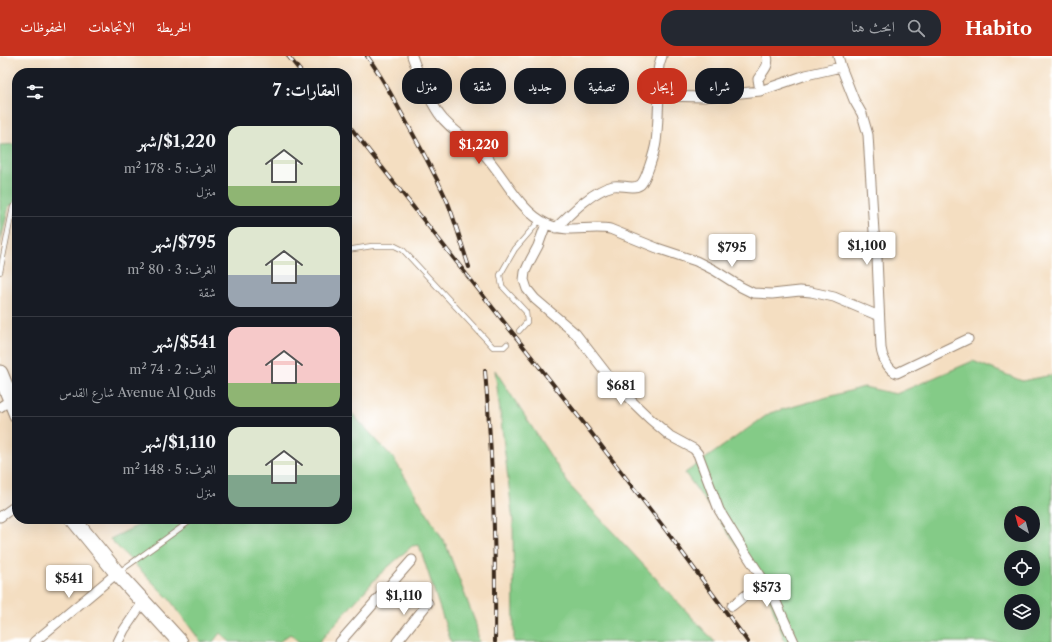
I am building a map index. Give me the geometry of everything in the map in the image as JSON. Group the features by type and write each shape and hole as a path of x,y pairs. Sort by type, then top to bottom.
{"main road":[{"path":"0,373 6,404"},
{"path":"77,524 117,573 180,642"}],"street":[{"path":"412,56 425,90 445,122 488,159 517,198 530,212 543,222 556,228 610,229 657,248 696,261 753,293 772,294 800,291 811,292 834,297 879,316"},
{"path":"658,68 662,56"},
{"path":"760,91 758,79 767,66 767,56"},
{"path":"838,56 854,100 862,114 868,135 882,353 890,368 895,373 968,339"},
{"path":"687,97 704,97 760,91 806,76 841,67"},
{"path":"556,228 586,200 603,190 614,186 636,187 642,183 646,176 656,144 659,104"},
{"path":"543,222 538,246 525,272 524,280 527,289 535,299 576,334 617,387 649,418 670,436 694,449 698,454 719,510 772,593 794,642"},
{"path":"0,517 12,509"},
{"path":"340,642 412,560"},
{"path":"34,642 117,573"},
{"path":"732,606 764,582"},
{"path":"118,642 124,630 143,602"},
{"path":"397,642 428,603"}],"lane":[{"path":"0,272 12,212"},
{"path":"519,331 527,322 526,312 502,286 500,275 515,249 543,222"},
{"path":"352,249 372,246 395,246 403,250 493,347 504,347 507,344"},
{"path":"117,573 186,524"}],"green space":[{"path":"12,144 12,205 9,206 0,244 0,145"},
{"path":"973,361 1022,381 1052,375 1052,642 785,642 764,583 685,473 770,413 864,387 896,394"},
{"path":"495,370 570,486 715,642 514,642 513,521"},
{"path":"352,413 394,459 446,545 476,624 479,642 451,642 419,545 412,546 379,575 319,642 299,642 290,634 279,642 230,642 220,633 213,642 201,642 170,600 110,539 141,524 352,524"}],"railway":[{"path":"288,56 298,68"},
{"path":"367,56 390,93 438,181 451,211 469,267"},
{"path":"352,129 586,426 665,529 748,642"},
{"path":"485,371 493,506 495,642"}]}
